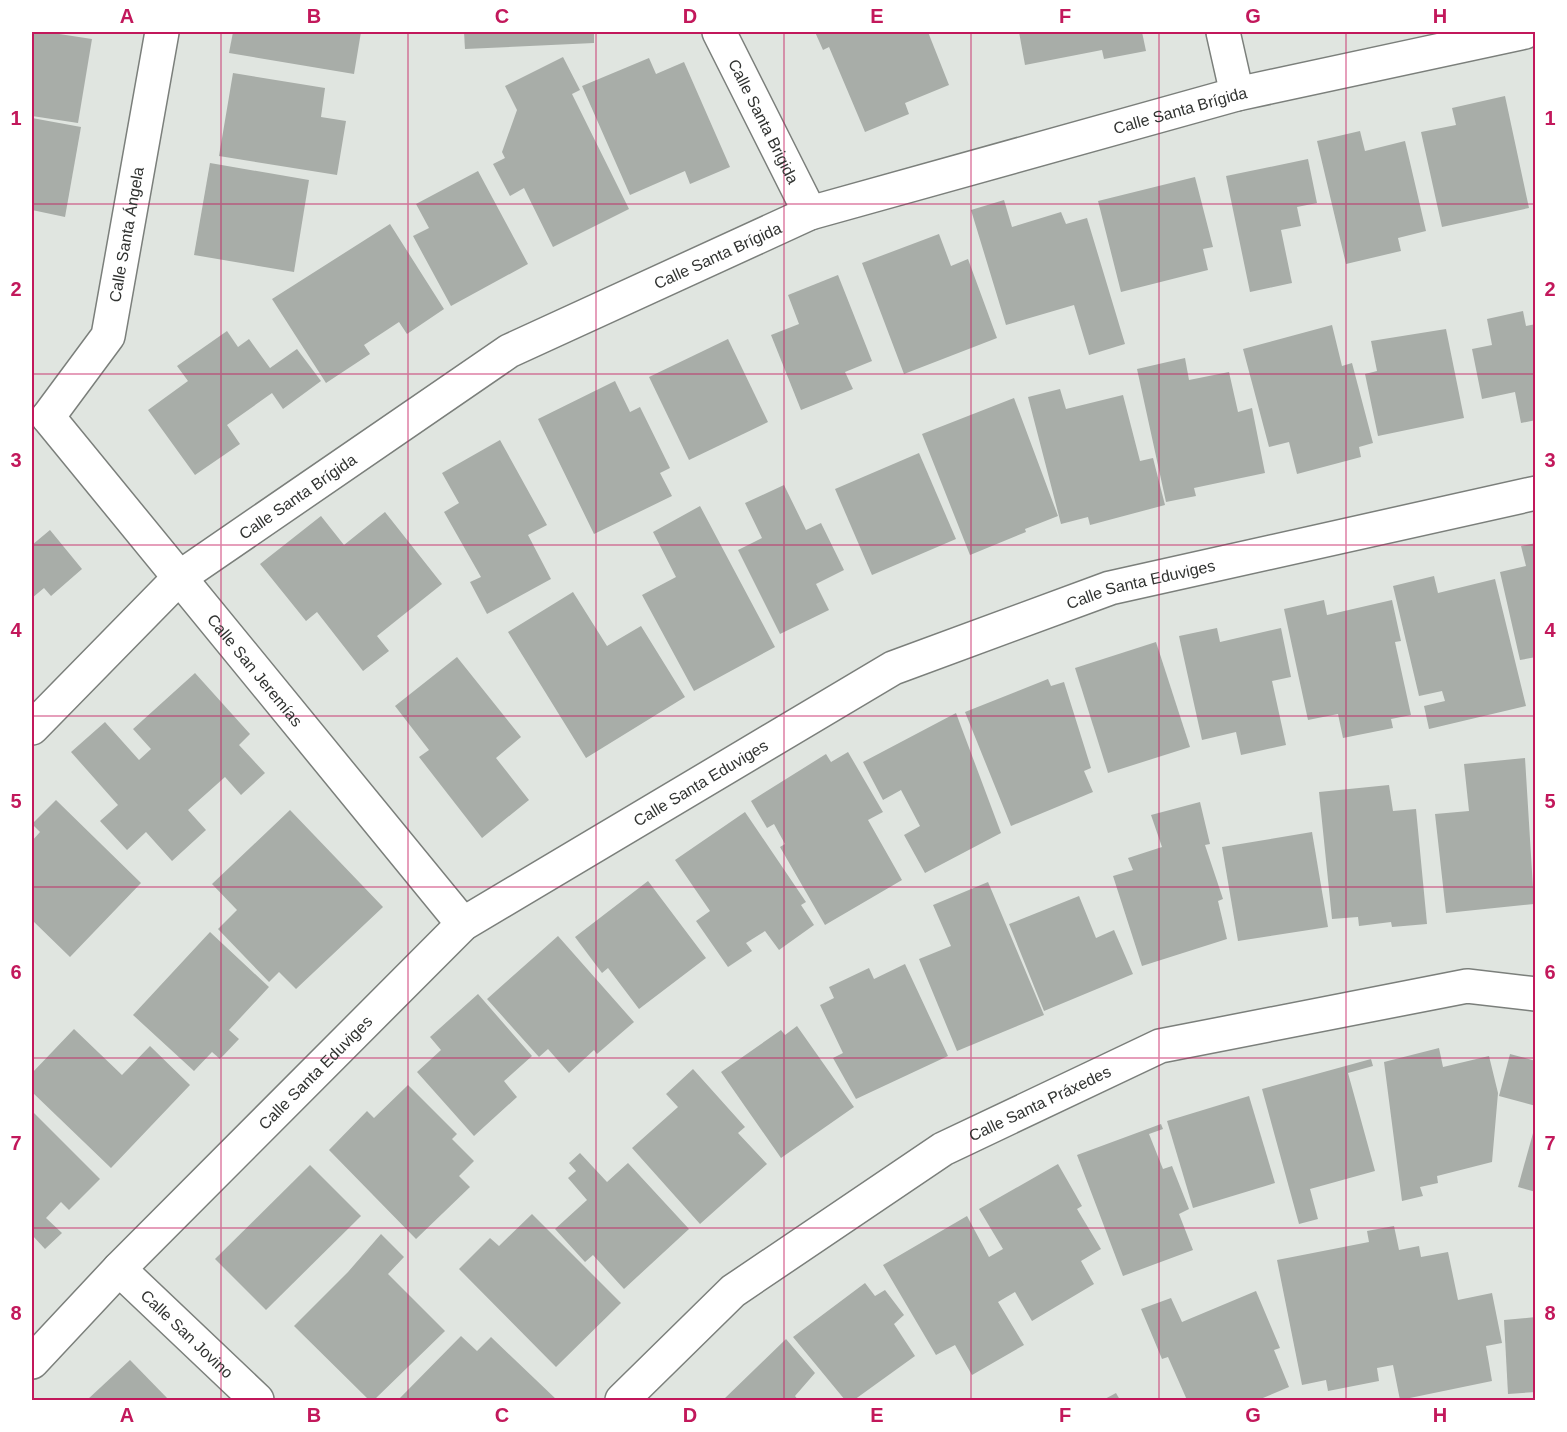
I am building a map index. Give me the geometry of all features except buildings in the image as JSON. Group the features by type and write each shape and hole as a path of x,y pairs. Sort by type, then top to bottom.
{"street":[{"name":"Calle Santa Ángela","path":"40,420 108,336 162,32"},
{"name":"Calle Santa Brigida","path":"719,32 810,213"},
{"path":"1223,32 1237,94"},
{"name":"Calle Santa Brígida","path":"32,728 180,577 510,351 810,213 1237,94 1525,32"},
{"name":"Calle San Jeremías","path":"40,420 180,577 463,924"},
{"name":"Calle Santa Eduviges","path":"32,1362 119,1269 463,924 893,668 1110,588 1536,493"},
{"name":"Calle Santa Práxedes","path":"622,1401 733,1291 943,1149 1160,1046 1467,986 1536,994"},
{"name":"Calle San Jovino","path":"119,1269 257,1401"}]}
